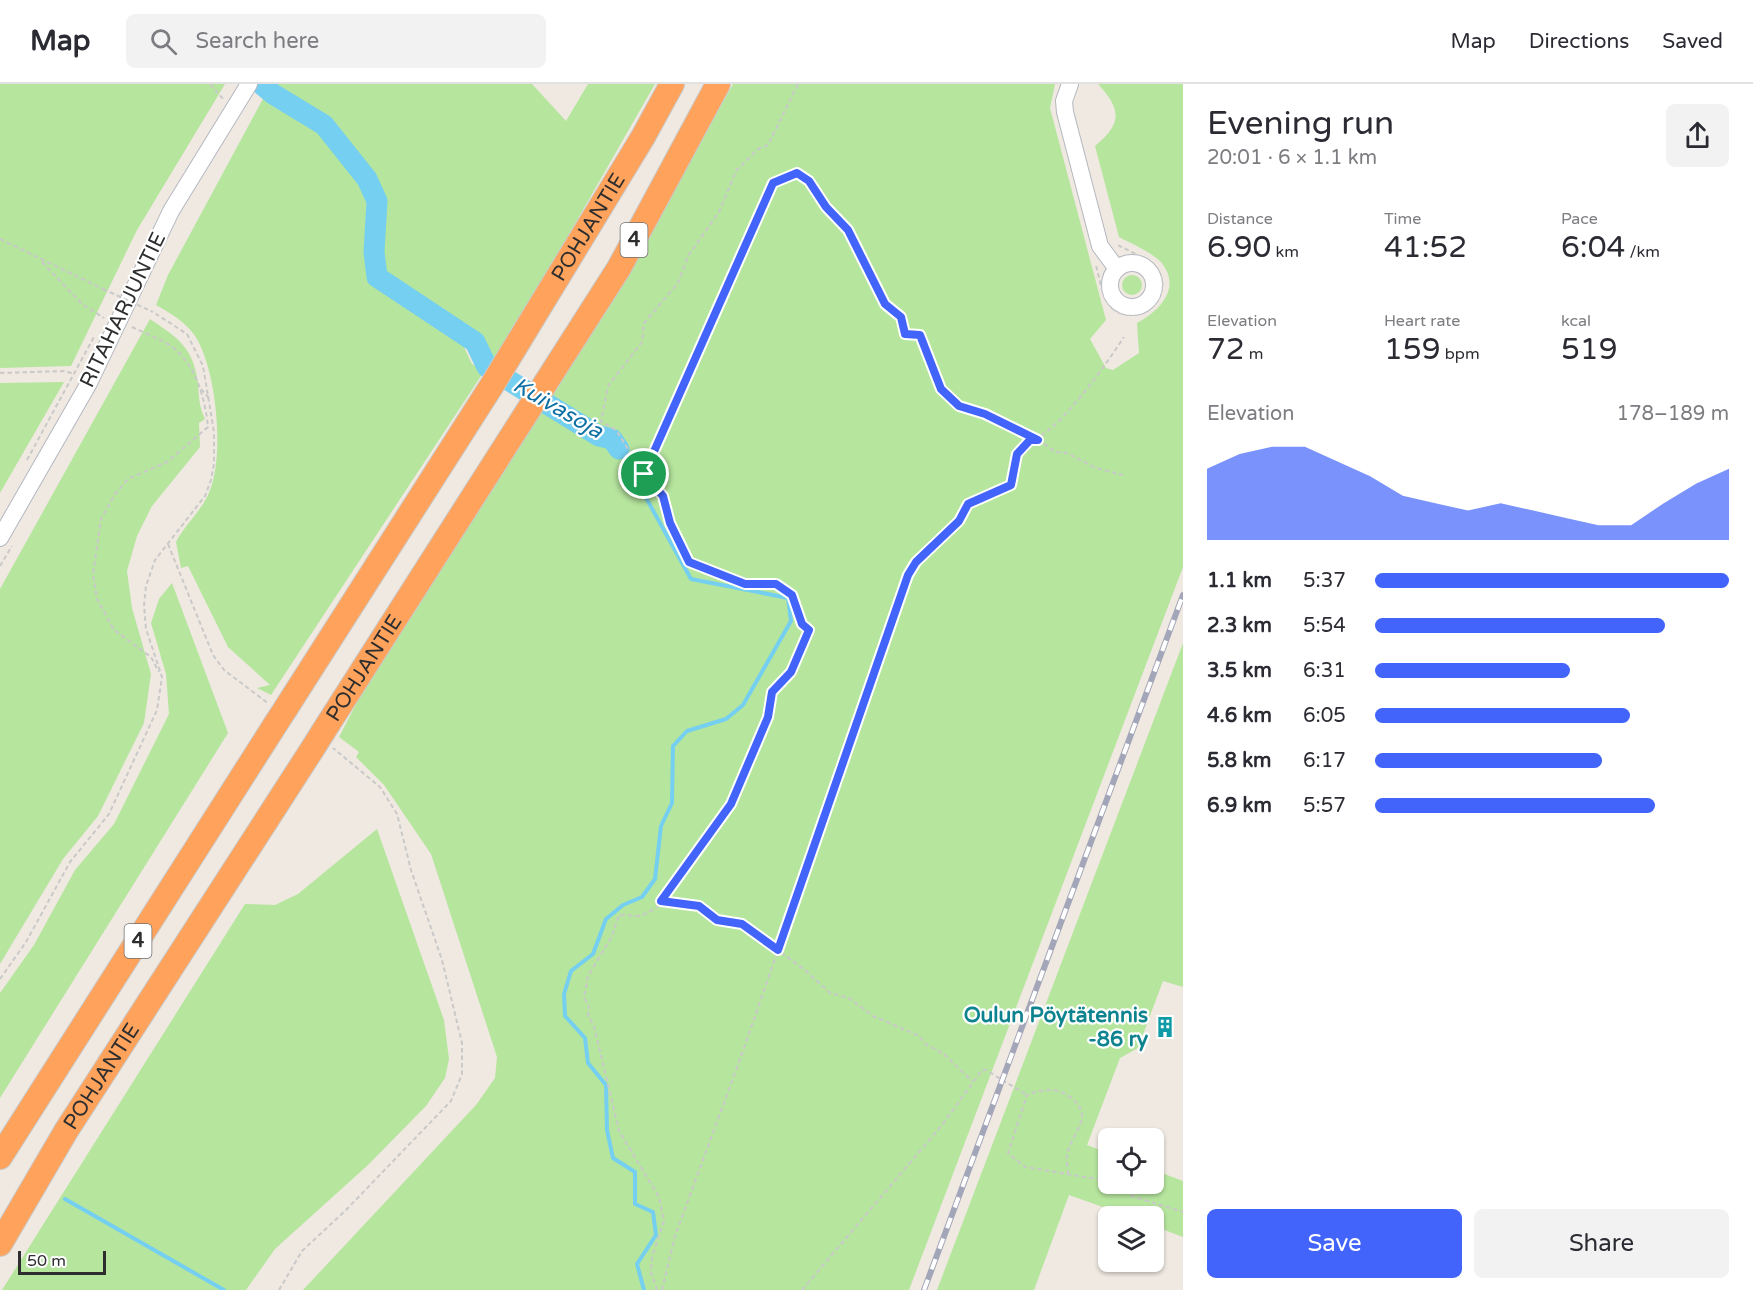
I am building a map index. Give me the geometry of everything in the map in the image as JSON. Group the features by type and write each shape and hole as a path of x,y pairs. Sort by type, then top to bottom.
{"highway":[{"name":"POHJANTIE","path":"0,1157 279,714 499,374 643,137 672,84"},
{"name":"POHJANTIE","path":"0,1244 66,1131 321,741 619,268 718,84"}],"street":[{"name":"RITAHARJUNTIE","path":"0,538 75,409 112,319 229,104 249,84"},
{"path":"1070,84 1064,101 1065,112 1100,246 1117,268"}],"path":[{"path":"210,84 229,104"},
{"path":"657,1290 651,1272 652,1257 664,1221 659,1197 619,1131 609,1082 584,997 588,976 612,936 619,915 641,916 656,908 731,804 768,717 772,692 791,672 809,630 802,624 792,595 776,584 745,584 689,562 670,523 663,496 644,474 616,430 601,423 608,386 642,342 645,323 678,283 688,256 719,212 736,171 758,149 768,145 798,84"},
{"path":"644,474 773,183 797,173 809,181 826,207 848,230 885,304 901,317 905,334 920,335 941,389 959,406 985,414 1038,440 1055,452 1067,453 1096,468 1123,475"},
{"path":"0,238 42,261 153,312 187,334 204,366 214,432 214,464 205,495 150,571 144,605 146,629 162,677 157,710 109,814 70,862 26,942 0,979"},
{"path":"42,261 66,290 112,319 171,346 184,361 205,402 208,427 167,462 128,479 115,494 101,519 95,548 93,574 97,599 114,630 151,657 162,677"},
{"path":"662,1290 675,1236 778,950 908,575 916,562 959,521 968,504 1011,485 1017,454 1030,440 1038,440 1100,375 1124,337"},
{"path":"0,373 65,371 74,374 23,468"},
{"path":"199,387 209,399"},
{"path":"168,544 213,655 224,670 279,714"},
{"path":"279,1290 302,1251 346,1210 452,1101 462,1074 460,1033 442,960 411,870 397,814 380,787 321,741"},
{"path":"661,901 699,906 717,920 742,924 830,993 849,999 873,1016 918,1036 927,1045 944,1054 972,1081"},
{"path":"802,1290 928,1142 982,1070 986,1070 1027,1095 1042,1090 1062,1091 1078,1102 1082,1114 1076,1137 1067,1155 1068,1174"},
{"path":"1027,1095 1008,1153 1025,1167 1097,1179 1135,1197 1183,1212"}],"green space":[{"path":"0,84 225,84 137,230 71,366 0,368"},
{"path":"271,84 532,84 566,121 588,84 655,84 540,285 493,361 485,356 478,340 441,312 435,320 463,345 472,364 485,370 271,695 257,688 270,685 228,647 188,566 181,568 176,542 204,503 213,481 216,462 216,416 209,370 195,336 182,322 156,305 168,275"},
{"path":"733,84 1055,84 1050,108 1106,320 1090,339 1106,368 1113,370 1139,353 1137,323 1154,312 1166,297 1169,280 1167,271 1160,261 1119,237 1095,146 1111,130 1116,116 1111,101 1098,84 1183,84 1183,567 909,1290 303,1290 476,1105 495,1078 497,1057 431,854 384,785 356,757 359,752 339,737 367,683 640,251"},
{"path":"1132,275 1139,278 1142,285 1139,292 1132,295 1125,292 1122,285 1125,278"},
{"path":"150,319 176,338 188,352 196,371 200,406 205,419 199,423 200,447 152,506 137,536 127,571 132,608 151,674 144,723 98,816 63,859 0,964 0,589"},
{"path":"64,382 0,493 0,383"},
{"path":"172,583 228,733 0,1098 0,993 34,945 75,870 114,824 169,714 166,674 151,623 159,599"},
{"path":"1183,643 1183,987 1163,981 1138,1048 1120,1058 1087,1145 1098,1149 1098,1194 1164,1194 1164,1174 1183,1181 1183,1237 1164,1230 1164,1206 1100,1206 1069,1195 1034,1290 937,1290"},
{"path":"377,829 444,1020 449,1059 445,1078 426,1106 368,1165 275,1249 246,1290 2,1290 245,904 275,905 298,894"}],"waterway":[{"name":"Kuivasoja","path":"261,84 273,94 324,125 367,179 377,201 374,252 377,277 475,342 487,367 599,436 612,439 619,449"},
{"name":"Kuivasoja","path":"619,449 691,579 788,598 791,621 743,705 726,719 687,731 673,746 672,803 661,826 655,879 642,897 623,905 606,919 593,954 571,971 564,994 565,1016 585,1038 588,1063 606,1085 607,1130 613,1158 635,1172 635,1204 653,1212 656,1235 637,1264 644,1290"},
{"path":"65,1199 224,1290"}],"railway":[{"path":"924,1290 1183,595"}],"place":[{"name":"Oulun Pöytätennis -86 ry","path":"1165,1027"}],"route":[{"path":"797,173 809,181 826,207 848,230 885,304 901,317 905,334 920,335 941,389 959,406 985,414 1038,440 1030,440 1017,454 1011,485 968,504 959,521 916,562 908,575 778,950 742,924 717,920 699,906 661,901 731,804 768,717 772,692 791,672 809,630 802,624 792,595 776,584 745,584 689,562 670,523 663,496 644,474 667,417 742,256 773,183 797,173"}]}
